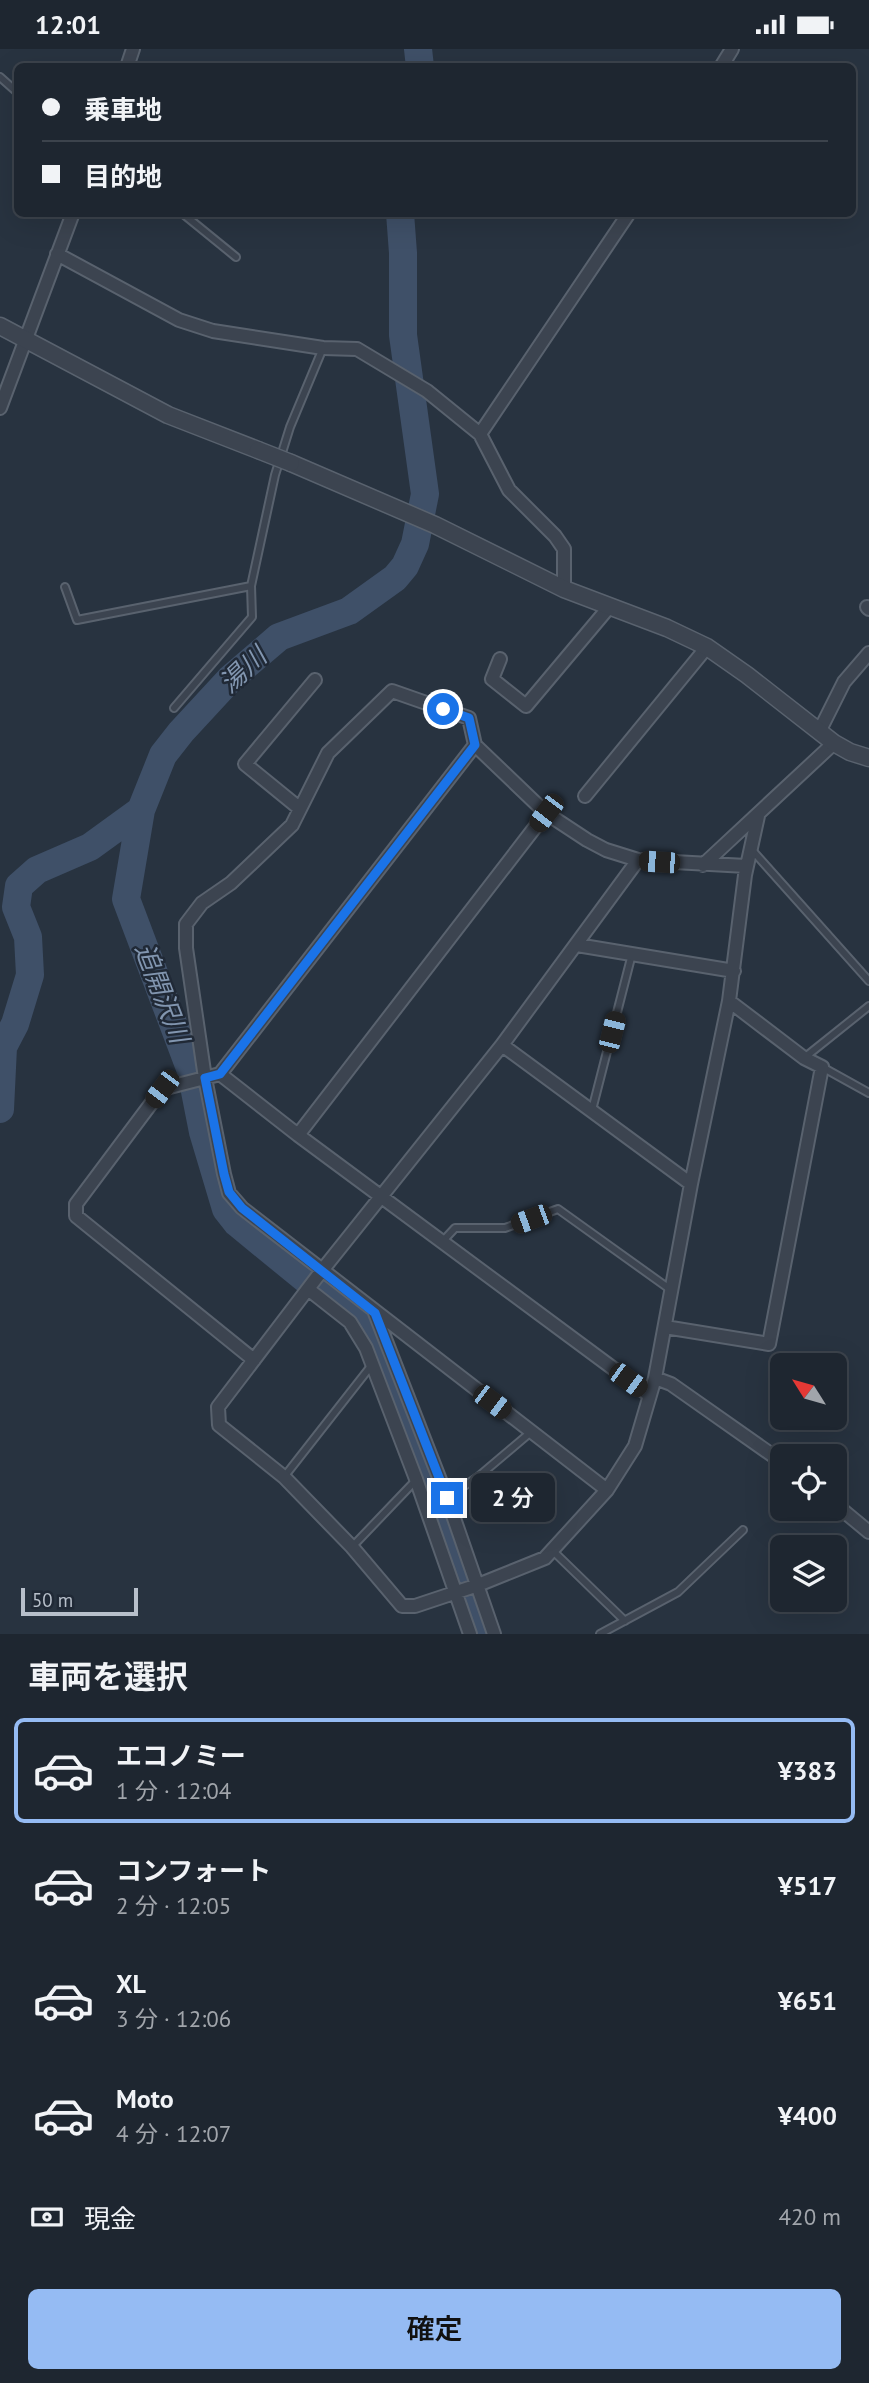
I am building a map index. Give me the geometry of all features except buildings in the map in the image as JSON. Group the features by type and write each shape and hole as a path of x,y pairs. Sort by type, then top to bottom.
{"street":[{"path":"0,408 71,217"},
{"path":"480,434 626,217"},
{"path":"57,254 179,320 213,331 323,348 357,349 427,391 480,434 509,489 555,536 564,549 564,589"},
{"path":"0,326 167,415 390,505 564,589 667,628 707,647 834,743 869,758"},
{"path":"500,659 492,679 526,706 610,606"},
{"path":"585,796 707,647"},
{"path":"819,732 844,682 869,653"},
{"path":"299,809 245,764 315,680"},
{"path":"607,1490 321,1272 242,1208 229,1192 196,1080 186,923 202,903 230,883 292,825 328,753 392,691 469,718 475,745 546,813 606,850 638,860 747,866"},
{"path":"703,865 739,830 758,817 834,743"},
{"path":"254,1360 76,1216 76,1204 162,1089 220,1074 475,745"},
{"path":"298,1135 546,813"},
{"path":"638,860 502,1045 321,1272 218,1407 219,1425 284,1477 352,1547 402,1606 415,1606 545,1558 607,1490 635,1446 655,1378 729,1001 747,866 758,817"},
{"path":"578,945 734,971"},
{"path":"665,1327 769,1343 822,1067 804,1058 729,1001"},
{"path":"502,1045 691,1184"},
{"path":"220,1074 298,1135 649,1395"},
{"path":"309,1288 350,1322 373,1364 470,1634"},
{"path":"375,1313 447,1498 474,1586 494,1634"},
{"path":"655,1378 671,1384 770,1454"},
{"path":"847,1514 869,1532"}],"lane":[{"path":"0,77 14,89"},
{"path":"187,217 236,257"},
{"path":"174,708 252,617 251,586 275,475 290,427 323,348"},
{"path":"65,587 76,620 251,586"},
{"path":"752,850 869,981"},
{"path":"592,1110 632,954"},
{"path":"804,1058 869,1006"},
{"path":"822,1067 869,1093"},
{"path":"441,1242 455,1228 505,1229 558,1209 671,1290"},
{"path":"284,1477 373,1364"},
{"path":"447,1498 480,1476 531,1432"},
{"path":"352,1547 416,1479"},
{"path":"600,1634 678,1592 743,1530"},
{"path":"553,1551 625,1621"}],"waterway":[{"name":"湯川","path":"418,49 420,63"},
{"name":"追開沢川","path":"400,217 403,335 425,494 415,544 405,566 395,578 349,611 279,637 230,679 181,732 163,755 141,810 126,899 191,1071 203,1132 226,1209 237,1223 314,1286 347,1308 368,1329 479,1634"},
{"name":"湯川","path":"0,1109 3,1047 15,1024 30,975 28,937 16,907 19,886 37,870 90,847 141,810"}],"route":[{"path":"443,709 469,718 475,745 220,1074 205,1078 229,1192 242,1208 375,1313 447,1498"}]}
